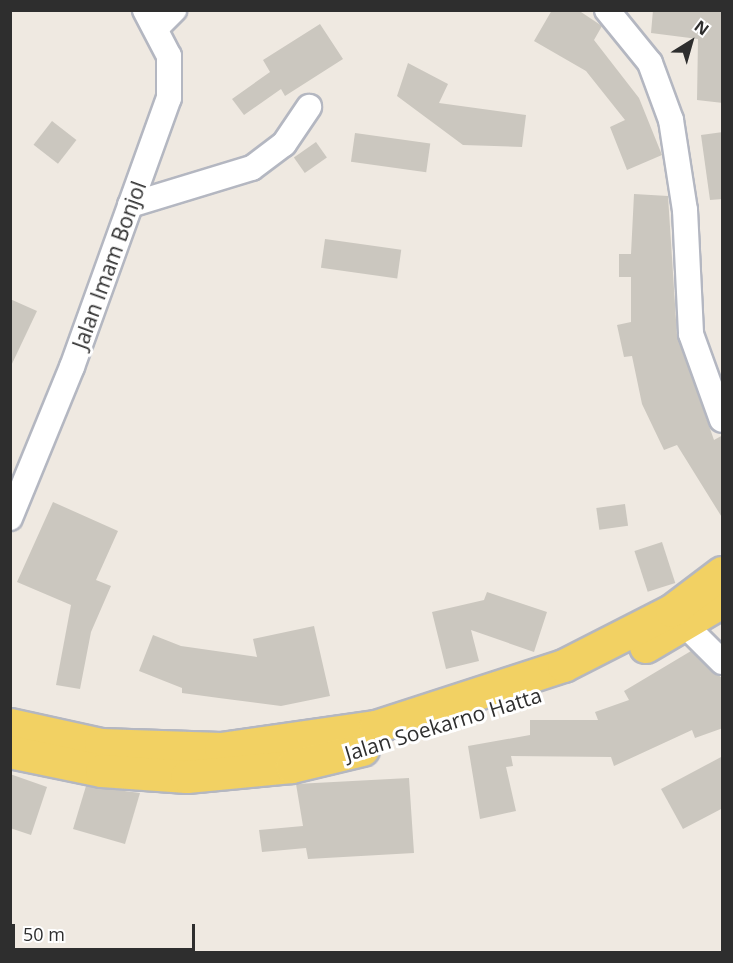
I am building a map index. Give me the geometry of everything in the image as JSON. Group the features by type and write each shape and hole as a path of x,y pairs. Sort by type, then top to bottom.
{"main road":[{"path":"679,620 723,573"},
{"path":"679,620 723,602"},
{"name":"Jalan Soekarno Hatta","path":"10,725 101,745 170,749 221,749 324,737 406,720 554,669 679,620"},
{"name":"Jalan Soekarno Hatta","path":"10,752 102,771 187,777 292,766 488,714 679,620"}],"street":[{"path":"607,10 650,63 671,120 685,210 691,334 723,420"},
{"name":"Jalan Imam Bonjol","path":"10,518 130,205 172,78 159,16"},
{"path":"130,205 252,168 284,144 309,107"},
{"path":"679,620 713,648 723,663"}],"building":[{"path":"552,10 578,10 602,26 594,40 639,98 662,155 627,170 610,127 625,120 586,71 534,41"},
{"path":"653,10 723,10 723,103 697,100 698,39 651,33"},
{"path":"320,24 343,59 285,96 281,89 244,115 232,99 270,72 263,60"},
{"path":"408,63 448,84 439,103 526,115 522,147 463,145 397,96"},
{"path":"52,121 76,140 58,164 34,145"},
{"path":"723,132 723,199 710,200 701,135"},
{"path":"355,133 430,144 426,172 351,162"},
{"path":"316,142 327,158 305,173 294,157"},
{"path":"634,194 668,196 677,335 714,440 723,435 723,519 677,445 664,450 642,404 632,356 624,357 617,325 631,322 631,277 619,277 619,254 631,254"},
{"path":"325,239 401,250 397,278 321,268"},
{"path":"10,299 37,311 10,368"},
{"path":"53,502 118,531 96,580 111,586 91,632 80,689 56,685 71,605 17,582"},
{"path":"625,504 628,526 599,530 596,508"},
{"path":"662,542 675,583 648,592 634,551"},
{"path":"487,592 547,612 534,652 471,630 479,661 446,669 432,612 484,600"},
{"path":"314,626 330,696 281,706 219,698 182,693 182,688 139,671 153,635 181,646 257,657 253,639"},
{"path":"691,651 723,679 723,728 695,738 692,730 614,766 611,757 511,756 513,766 506,767 516,811 480,819 468,746 530,735 530,720 598,720 595,712 629,700 624,691"},
{"path":"723,756 723,808 683,829 661,789"},
{"path":"10,774 47,787 31,835 10,828"},
{"path":"409,778 414,853 308,859 306,848 262,852 259,830 303,826 296,784"},
{"path":"86,786 140,793 125,844 73,829"}]}
